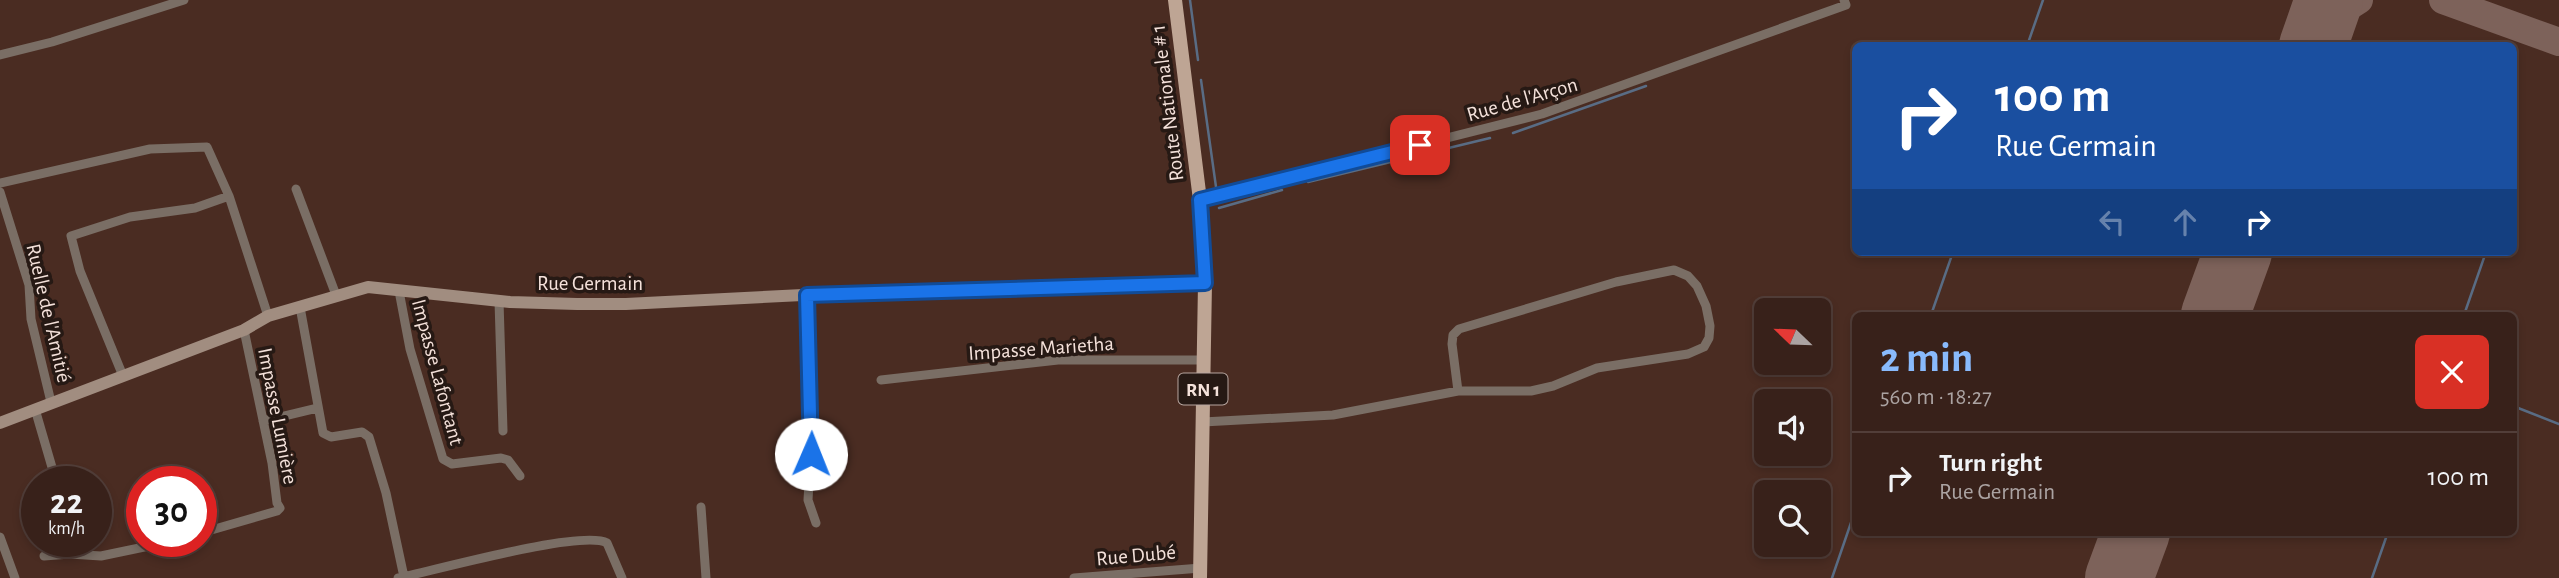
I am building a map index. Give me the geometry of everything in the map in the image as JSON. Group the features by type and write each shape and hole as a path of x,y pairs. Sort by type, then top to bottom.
{"main road":[{"name":"Route Nationale # 1","path":"1175,0 1200,200 1205,283 1200,573"}],"street":[{"path":"0,55 52,42 184,0"},
{"name":"Rue de l'Arçon","path":"1200,200 1542,114 1845,3"},
{"path":"0,183 150,149 207,147 229,196 268,316"},
{"path":"296,189 335,295"},
{"name":"Ruelle de l'Amitié","path":"0,192 29,285 31,319 51,402"},
{"path":"123,376 80,271 71,236 130,216 195,208 229,196"},
{"path":"1203,422 1333,415 1458,391 1531,391 1553,386 1597,368 1688,354 1704,347 1709,338 1710,326 1706,306 1697,286 1688,276 1674,270 1661,271 1459,329 1453,335 1452,344 1458,391"},
{"name":"Rue Germain","path":"0,423 243,330 268,316 368,287 388,287 399,291 499,301 626,304 807,295 1205,283"},
{"name":"Impasse Lafontant","path":"399,291 410,349 443,459 452,464 501,458 508,460 520,476"},
{"path":"807,295 812,432 808,500 816,523"},
{"path":"499,301 503,431"},
{"path":"300,307 323,433 331,438 362,432 369,437 386,493 401,577 515,551 594,540 607,544 622,578"},
{"name":"Impasse Lumière","path":"217,528 280,508 243,330"},
{"name":"Impasse Marietha","path":"881,380 1058,360 1203,360"},
{"path":"263,421 317,408"},
{"path":"35,409 52,466"},
{"path":"701,507 706,578"},
{"path":"0,537 15,578"},
{"name":"Rue Dubé","path":"1074,578 1200,573"}],"waterway":[{"path":"1190,0 1198,60"},
{"path":"2028,42 2043,0"},
{"path":"1201,80 1217,194"},
{"path":"1513,133 1646,86"},
{"path":"1308,182 1490,138"},
{"path":"1219,208 1282,190"},
{"path":"1932,312 1952,256"},
{"path":"2465,312 2485,256"},
{"path":"2517,408 2559,424"},
{"path":"1832,578 1852,520"},
{"path":"2372,578 2387,536"}],"taxiway":[{"path":"2315,42 2337,14 2359,0"},
{"path":"2443,0 2559,42"}],"runway":[{"path":"2314,42 2329,0"},
{"path":"2216,312 2237,256"},
{"path":"2119,578 2135,536"}],"route":[{"path":"811,454 807,295 1205,283 1200,200 1420,145"}]}
